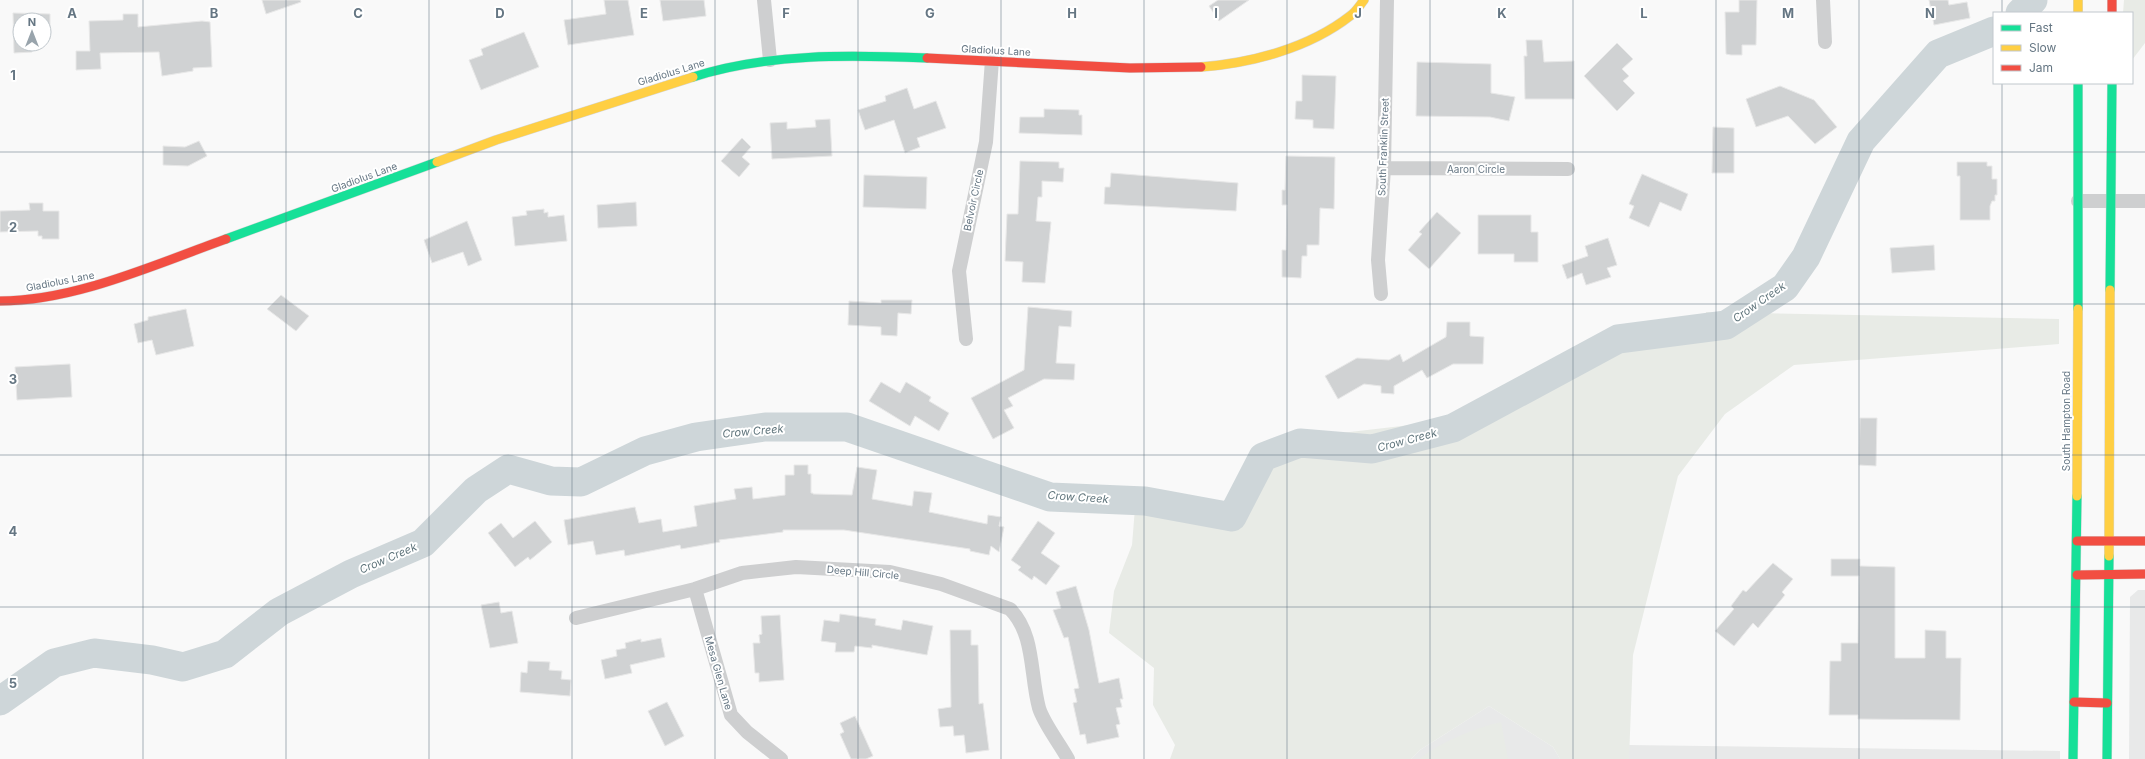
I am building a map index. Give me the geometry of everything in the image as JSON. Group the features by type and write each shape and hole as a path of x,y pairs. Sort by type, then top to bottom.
{"street":[{"path":"764,0 770,60"},
{"name":"Gladiolus Lane","path":"0,301 17,301 97,286 496,140 705,73 770,60 880,56 992,60 1130,68 1195,67 1233,64 1272,55 1319,35 1351,16 1364,0"},
{"name":"South Franklin Street","path":"1381,294 1378,260 1384,168 1387,0"},
{"path":"1824,0 1825,42"},
{"path":"2078,0 2078,12"},
{"path":"2112,0 2112,12"},
{"name":"Belvoir Circle","path":"966,339 959,271 986,142 992,60"},
{"name":"South Hampton Road","path":"2073,759 2077,575 2078,84"},
{"path":"2106,759 2112,84"},
{"name":"Aaron Circle","path":"1384,168 1568,170"},
{"path":"2078,201 2145,201"},
{"path":"2077,541 2145,541"},
{"name":"Deep Hill Circle","path":"576,618 695,589 742,573 796,567 839,568 890,572 941,584 1010,609 1017,616 1026,634 1040,709 1068,759"},
{"path":"2077,575 2145,574"},
{"name":"Mesa Glen Lane","path":"695,589 731,715 747,732 781,759"},
{"path":"2074,702 2107,703"}],"shaded area":[{"path":"2124,0 2145,0 2145,43 2133,59 2133,12 2123,12"},
{"path":"1706,312 2059,319 2059,344 1794,365 1725,414 1678,476 1633,655 1629,759 1560,759 1553,747 1489,706 1420,750 1411,759 1170,759 1175,745 1153,705 1154,668 1109,633 1114,591 1132,545 1135,508 1232,512 1263,442 1462,419 1593,347 1705,331"},
{"path":"2138,590 2145,590 2145,759 2129,759 2130,597"},
{"path":"1489,706 1553,747 1560,759 1411,759 1420,750"},
{"path":"1501,722 1508,759 1419,759 1458,736"},
{"path":"1629,745 2060,751 2060,759 1629,759"}],"building":[{"path":"262,0 300,0 301,2 266,14"},
{"path":"604,0 628,0 634,35 568,45 564,20 606,14"},
{"path":"660,0 704,0 706,16 663,21"},
{"path":"1218,0 1249,0 1219,21 1209,6"},
{"path":"1739,0 1757,0 1756,45 1742,45 1742,55 1731,55 1726,54 1725,12 1739,12"},
{"path":"1929,0 1948,0 1949,5 1967,2 1970,18 1934,25"},
{"path":"123,14 138,14 138,27 202,21 210,22 212,67 193,68 193,71 162,76 159,52 100,53 101,69 76,70 76,51 90,51 89,21 123,20"},
{"path":"524,32 539,67 481,90 469,60 483,55 481,49"},
{"path":"1526,40 1542,40 1544,62 1574,61 1574,99 1525,99 1524,56 1527,56"},
{"path":"1617,43 1633,59 1622,69 1629,76 1623,81 1635,93 1617,111 1584,76"},
{"path":"1417,62 1491,64 1491,93 1515,97 1509,121 1490,117 1416,116"},
{"path":"1302,75 1336,76 1334,129 1313,128 1313,120 1295,119 1296,101 1302,101"},
{"path":"1780,86 1814,100 1837,127 1815,144 1788,116 1756,127 1746,99"},
{"path":"907,88 914,109 936,101 946,128 917,138 920,147 905,153 894,120 865,130 858,110 886,101 885,96"},
{"path":"1044,109 1079,110 1079,115 1082,115 1082,135 1019,133 1020,117 1044,117"},
{"path":"830,119 832,156 772,159 770,123 787,122 787,129 816,127 815,120"},
{"path":"1713,127 1734,128 1734,173 1712,173"},
{"path":"742,138 751,147 742,157 750,164 739,177 721,161"},
{"path":"199,141 207,156 188,166 163,165 163,146 185,147"},
{"path":"1286,156 1335,157 1334,209 1320,208 1319,245 1307,245 1307,256 1302,256 1301,278 1282,277 1282,250 1286,250 1287,205 1282,205 1282,190 1285,190"},
{"path":"1020,161 1059,162 1059,168 1064,168 1063,182 1042,181 1042,197 1038,197 1036,221 1051,222 1045,283 1022,282 1023,262 1005,261 1007,214 1018,214"},
{"path":"1957,162 1987,162 1987,166 1992,166 1992,179 1997,179 1997,195 1995,195 1995,201 1992,201 1990,206 1990,220 1960,220 1960,176 1957,176"},
{"path":"1111,173 1238,183 1236,211 1104,204 1105,187 1110,187"},
{"path":"1642,174 1688,194 1681,211 1660,202 1649,227 1629,218 1634,206 1629,204"},
{"path":"864,175 927,177 926,209 863,207"},
{"path":"636,202 637,226 598,228 597,205"},
{"path":"29,203 43,203 43,211 59,211 59,239 42,239 42,236 38,236 38,231 0,232 0,211 30,210"},
{"path":"544,209 544,213 548,212 548,217 564,215 567,241 515,246 512,217 527,215 526,211"},
{"path":"1437,212 1461,233 1429,269 1408,250 1422,234 1419,232"},
{"path":"1478,215 1531,215 1531,232 1538,232 1538,262 1514,262 1514,254 1478,254"},
{"path":"467,221 482,260 468,266 463,252 432,263 424,240"},
{"path":"1608,238 1617,265 1607,268 1611,277 1586,285 1582,273 1567,279 1562,265 1588,256 1585,246"},
{"path":"1934,245 1935,270 1892,273 1890,248"},
{"path":"281,295 309,316 296,331 267,309"},
{"path":"881,300 912,300 911,314 898,313 897,336 881,335 881,327 848,325 849,301 881,303"},
{"path":"1028,307 1072,311 1071,327 1059,326 1056,363 1075,364 1074,380 1044,379 1008,398 1013,406 1004,410 1014,428 993,439 971,398 1024,370"},
{"path":"186,309 194,346 156,355 152,340 138,343 134,324 148,320 148,317"},
{"path":"1447,322 1470,322 1470,336 1484,337 1483,364 1453,364 1427,378 1422,370 1394,386 1394,394 1381,393 1381,386 1364,384 1338,399 1325,376 1357,358 1389,360 1400,354 1403,362 1446,337"},
{"path":"70,364 72,397 17,400 15,367"},
{"path":"881,382 900,393 906,382 931,397 929,401 949,413 939,431 915,416 910,426 869,401"},
{"path":"1860,418 1877,418 1876,466 1859,465"},
{"path":"794,465 808,465 808,474 811,474 811,493 813,494 852,495 857,467 877,470 872,499 912,506 914,491 932,493 929,512 987,524 988,515 1001,517 999,526 1004,527 999,552 991,546 989,555 970,551 970,549 844,530 783,530 783,532 719,540 720,542 681,549 680,545 625,556 624,550 596,555 593,541 568,545 564,520 635,507 639,523 661,519 663,532 697,526 694,506 736,499 734,489 752,487 753,499 785,495 785,475 794,475"},
{"path":"535,521 552,542 530,560 528,557 515,567 488,533 501,523 513,538"},
{"path":"1038,521 1055,533 1041,553 1060,566 1046,585 1034,576 1032,580 1018,570 1021,567 1011,560"},
{"path":"1831,559 1860,559 1860,566 1895,567 1895,658 1925,658 1925,630 1946,631 1946,658 1961,658 1960,720 1858,719 1858,715 1829,715 1830,661 1841,661 1841,643 1858,643 1859,576 1831,576"},
{"path":"1773,563 1793,579 1782,592 1785,595 1758,628 1753,623 1734,646 1715,631 1734,609 1731,606 1743,590 1746,592"},
{"path":"1076,586 1089,630 1099,683 1119,678 1123,699 1120,699 1122,707 1116,708 1120,724 1116,725 1119,737 1087,744 1085,734 1080,735 1073,703 1077,702 1074,689 1079,688 1068,637 1064,638 1053,610 1061,608 1056,592"},
{"path":"499,602 501,613 512,611 518,643 490,648 481,605"},
{"path":"840,614 876,619 875,625 901,630 903,620 933,626 927,655 872,645 872,648 855,646 854,652 835,652 836,643 821,641 824,620 839,622"},
{"path":"780,615 784,680 759,682 759,673 755,673 753,643 760,643 759,635 762,634 761,616"},
{"path":"950,630 971,630 971,645 978,645 979,704 983,703 989,750 966,753 964,735 954,736 953,726 940,727 938,709 951,707"},
{"path":"661,638 665,657 630,665 632,673 605,679 601,660 617,656 616,650 626,648 625,643 641,639 641,642"},
{"path":"528,661 550,662 549,670 562,671 561,679 571,680 570,696 520,692 521,672 527,673"},
{"path":"667,702 684,736 665,746 648,711"},
{"path":"855,716 873,756 866,759 851,759 840,734 844,732 840,723"}],"waterway":[{"name":"Crow Creek","path":"2021,12 2033,0"},
{"name":"Crow Creek","path":"0,701 54,663 94,653 152,660 183,667 225,654 279,612 351,574 423,543 476,490 508,469 551,481 581,482 645,451 696,437 765,427 847,427 1050,497 1145,501 1232,517 1263,457 1300,443 1372,449 1453,428 1618,339 1726,325 1785,287 1806,257 1861,141 1938,54 1993,31"}],"traffic: fast":[{"path":"693,77 750,63 809,57 868,56 927,58"},
{"path":"2078,84 2078,309"},
{"path":"2110,290 2112,84"},
{"path":"226,239 437,162"},
{"path":"2073,759 2077,496"},
{"path":"2107,759 2109,556"}],"traffic: slow":[{"path":"1201,67 1260,58 1298,45 1317,37 1334,27 1352,14 1364,0"},
{"path":"2078,0 2078,12"},
{"path":"437,162 496,140 693,77"},
{"path":"2109,556 2110,290"},
{"path":"2077,496 2078,309"}],"traffic: jam":[{"path":"2112,0 2112,12"},
{"path":"927,58 1130,68 1201,67"},
{"path":"0,301 57,295 86,288 144,270 226,239"},
{"path":"2077,541 2145,541"},
{"path":"2077,575 2145,574"},
{"path":"2074,702 2107,703"}]}
